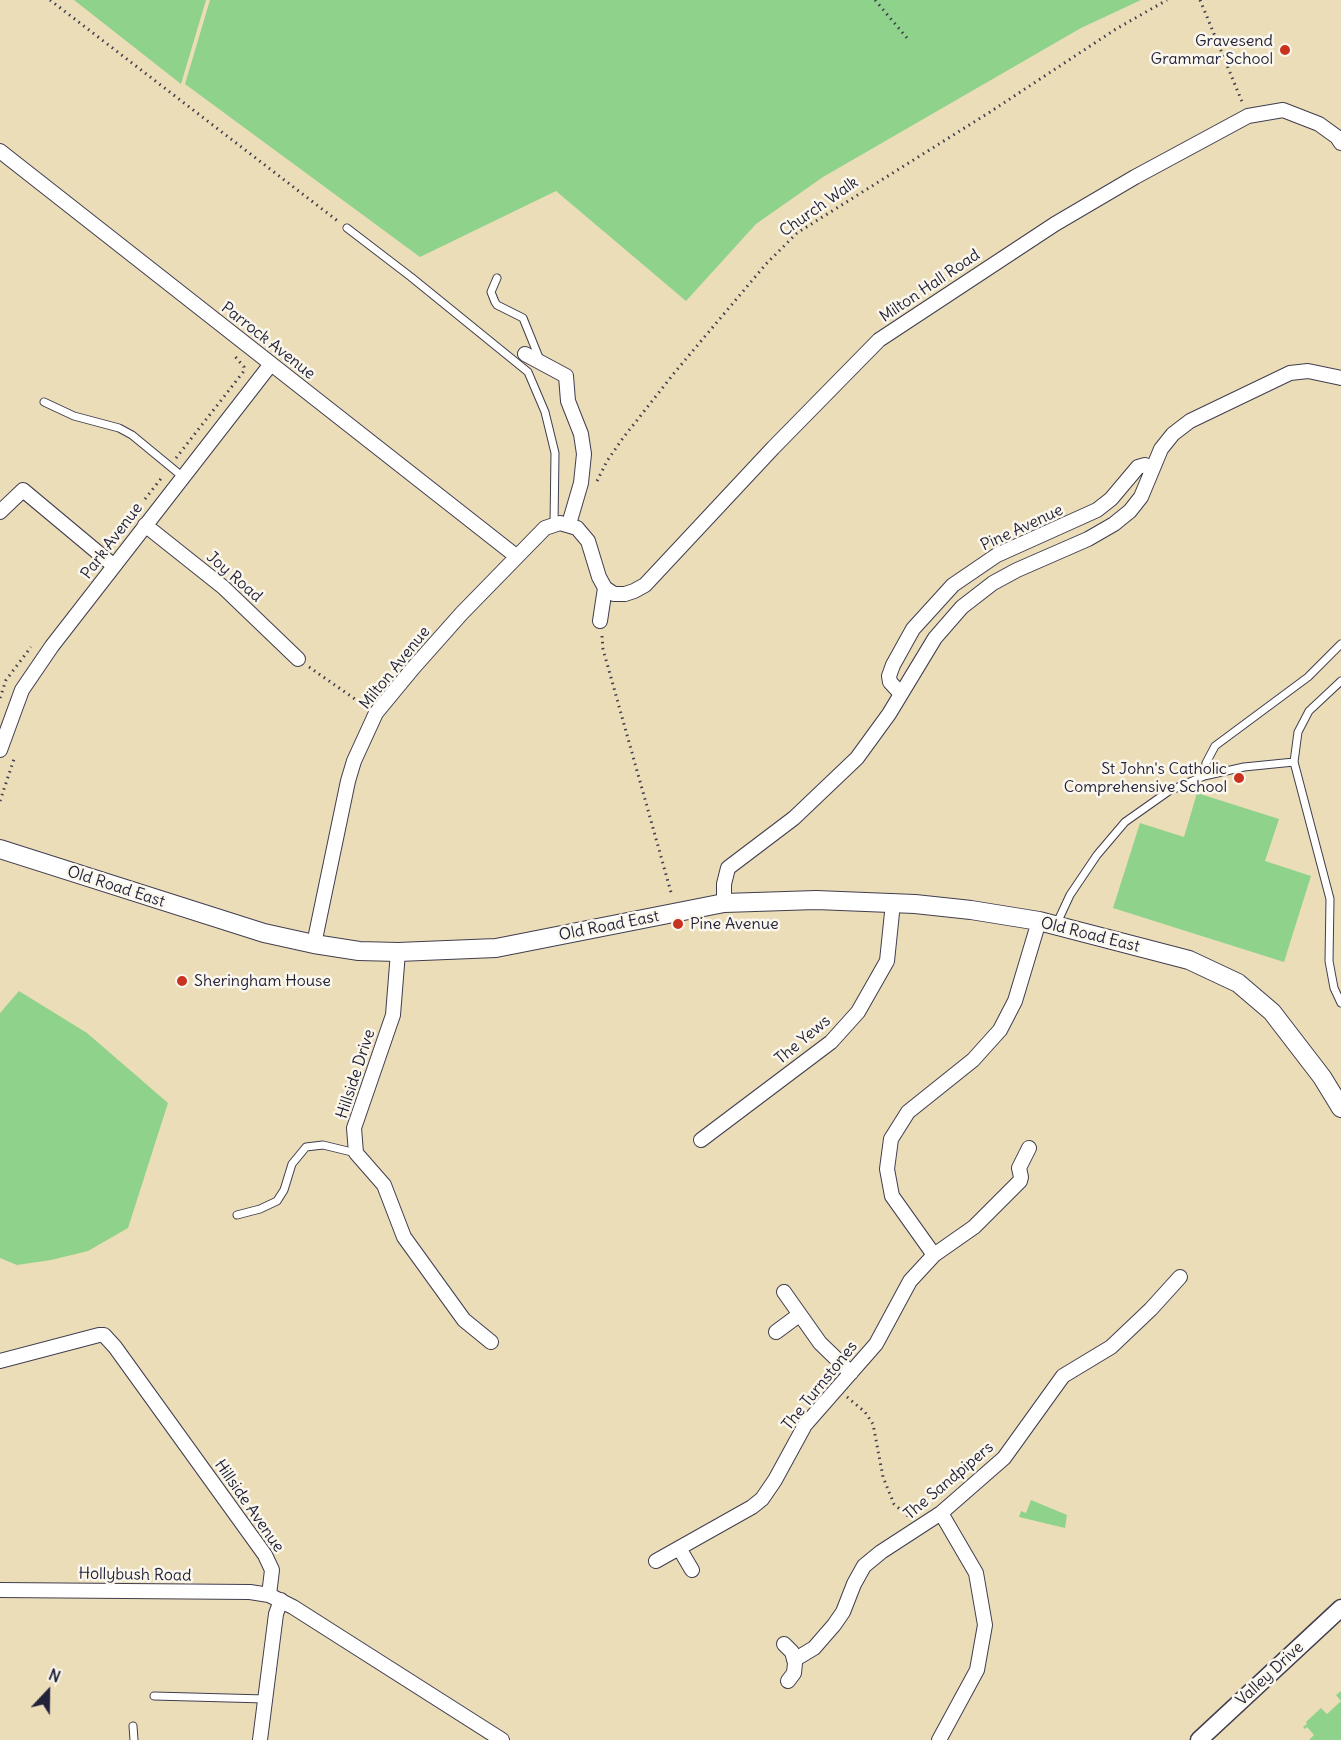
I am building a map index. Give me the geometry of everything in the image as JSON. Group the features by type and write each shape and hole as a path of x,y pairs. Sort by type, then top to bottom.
{"main road":[{"name":"Old Road East","path":"0,849 218,920 314,944 359,951 398,952 496,948 724,903 816,900 893,903 971,910 1047,923 1189,960 1238,983 1272,1012 1322,1077 1341,1108"}],"street":[{"name":"Milton Hall Road","path":"605,588 614,594 625,594 645,585 773,448 879,340 1055,224 1135,177 1248,116 1283,110 1319,124 1339,140"},
{"name":"Parrock Avenue","path":"0,151 516,556"},
{"path":"525,354 572,379 568,401 580,430 584,454 580,491 561,524 576,528 585,537 591,550 599,577 605,588 600,621"},
{"name":"Park Avenue","path":"0,750 22,690 52,646 271,364"},
{"path":"724,903 724,884 728,868 794,818 844,772 872,740 935,638 962,607 985,588 1004,577 1081,543 1114,524 1138,503 1164,445 1183,426 1269,381 1290,373 1304,371 1341,378"},
{"name":"Pine Avenue","path":"902,694 890,682 889,676 893,665 913,629 953,585 997,555 1092,513 1111,499 1139,466 1152,468"},
{"path":"0,512 23,490 114,566"},
{"name":"Milton Avenue","path":"314,944 348,781 354,761 376,714 414,667 516,556 539,533 561,524"},
{"name":"Joy Road","path":"145,525 223,587 298,659"},
{"name":"The Yews","path":"701,1140 831,1042 858,1012 887,961 893,903"},
{"path":"934,1255 892,1196 887,1169 891,1139 908,1112 973,1060 1002,1027 1010,1014 1047,923"},
{"name":"Hillside Drive","path":"356,1153 354,1128 393,1015 398,952"},
{"name":"The Turnstones","path":"656,1561 762,1499 776,1480 800,1432 876,1344 908,1283 934,1255 974,1227 1020,1181 1019,1167 1029,1148"},
{"path":"356,1153 384,1185 404,1237 464,1320 491,1342"},
{"name":"The Sandpipers","path":"794,1660 814,1648 834,1625 843,1612 864,1566 883,1550 941,1513 1004,1458 1063,1376 1111,1347 1151,1309 1179,1277"},
{"path":"784,1292 820,1343 851,1373"},
{"path":"776,1332 799,1316"},
{"name":"Hillside Avenue","path":"0,1361 99,1335 105,1336 265,1555 272,1573 276,1614 260,1740"},
{"path":"939,1740 977,1670 985,1625 976,1573 941,1513"},
{"path":"679,1548 692,1570"},
{"name":"Hollybush Road","path":"0,1590 250,1592 275,1598"},
{"path":"275,1598 502,1740"},
{"name":"Valley Drive","path":"1199,1740 1341,1608"},
{"path":"784,1644 792,1652 794,1660 794,1674 788,1681"}],"lane":[{"path":"347,228 528,372 545,412 555,453 561,524"},
{"path":"496,278 491,292 495,302 524,318 540,363"},
{"path":"44,402 75,416 119,428 132,435 183,477"},
{"path":"1204,776 1206,763 1215,746 1308,677 1341,644"},
{"path":"1341,681 1309,711 1299,732 1294,762 1330,899 1329,961 1334,988 1341,1003"},
{"path":"1047,923 1070,895 1097,855 1125,822 1169,791 1204,776 1244,767 1294,762"},
{"path":"237,1215 260,1209 277,1200 284,1190 292,1164 306,1147 324,1145 356,1153"},
{"path":"154,1696 265,1699"},
{"path":"132,1726 134,1740"}],"path":[{"path":"50,0 347,228"},
{"path":"875,0 907,38"},
{"name":"Church Walk","path":"595,486 607,461 675,372 766,264 797,233 1167,0"},
{"path":"1200,0 1248,116"},
{"path":"600,621 603,649 676,912"},
{"path":"298,659 376,714"},
{"path":"0,801 15,755"},
{"path":"834,1392 847,1397 871,1420 877,1437 881,1473 893,1502 920,1528"}],"green space":[{"path":"74,0 206,0 181,84"},
{"path":"210,0 1141,0 1081,28 823,177 756,224 686,301 556,191 420,257 185,84"},
{"path":"1197,793 1279,819 1265,861 1311,876 1284,962 1113,908 1140,823 1184,837"},
{"path":"19,991 87,1033 168,1103 128,1228 88,1251 17,1265 0,1258 0,1013"},
{"path":"1031,1500 1067,1515 1065,1528 1019,1517 1021,1511 1026,1513"},
{"path":"1341,1691 1341,1701 1336,1695"},
{"path":"1341,1701 1341,1740 1309,1740 1314,1735 1307,1727 1305,1729 1303,1727 1307,1724 1306,1722 1321,1708 1327,1714"}],"place":[{"name":"Gravesend Grammar School","path":"1285,50"},
{"name":"St John's Catholic Comprehensive School","path":"1239,778"},
{"name":"Pine Avenue","path":"678,924"},
{"name":"Sheringham House","path":"182,981"}]}
